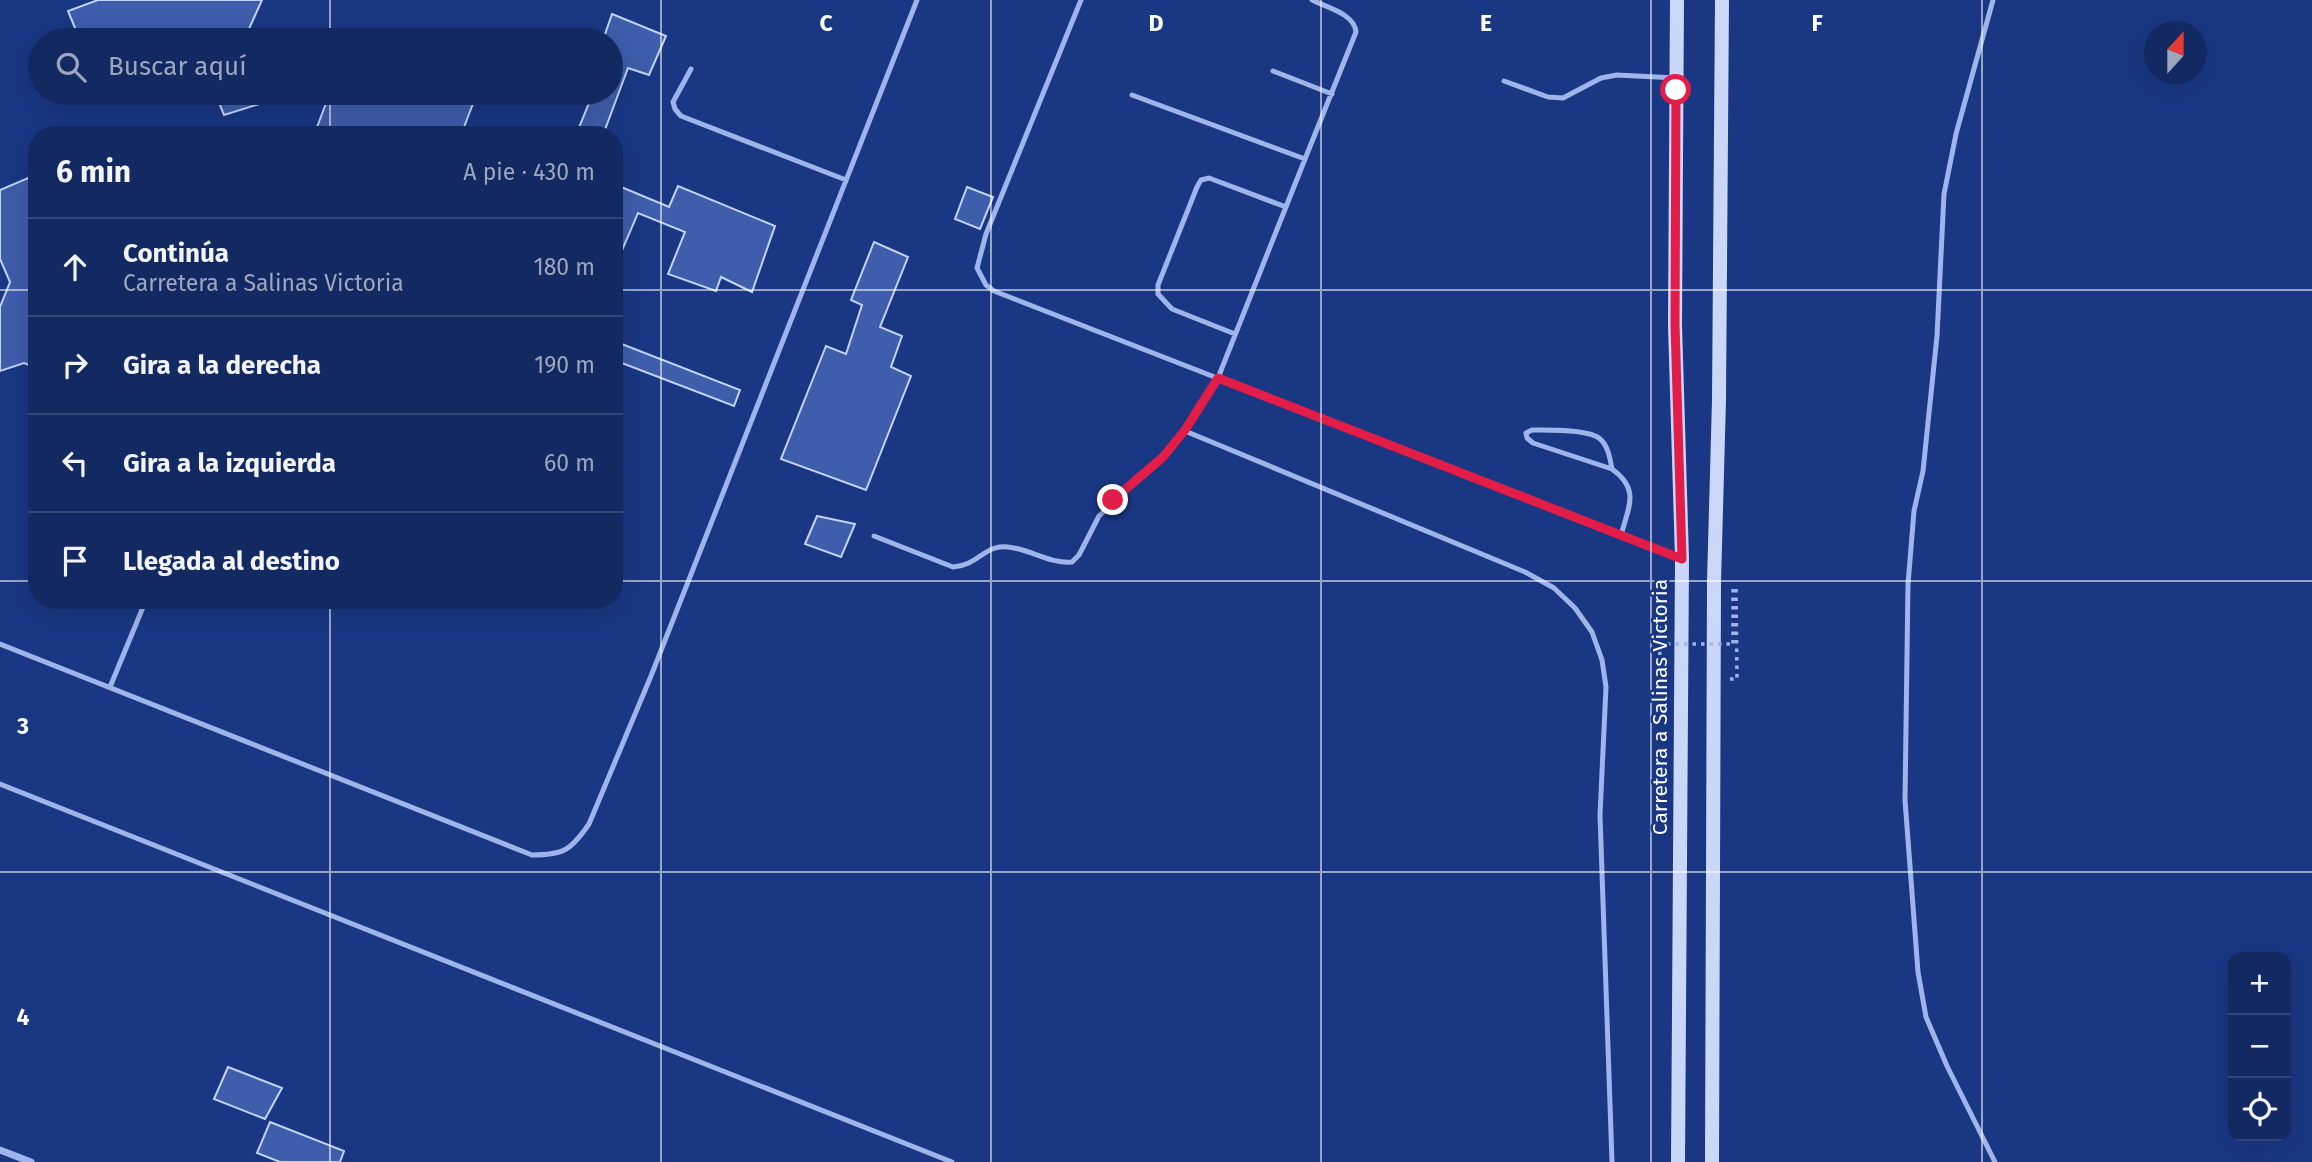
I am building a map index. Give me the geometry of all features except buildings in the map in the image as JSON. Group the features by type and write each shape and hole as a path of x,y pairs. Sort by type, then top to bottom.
{"main road":[{"name":"Carretera a Salinas Victoria","path":"1677,0 1675,324 1682,559 1678,1162"},
{"path":"1712,1162 1714,679 1722,0"}],"street":[{"path":"0,1150 31,1162"}],"lane":[{"path":"0,644 532,855 553,855 566,851 579,839 589,824 652,676 918,0"},
{"path":"1081,0 986,234 977,261 978,273 986,285 1682,559"},
{"path":"874,536 953,567 967,566 991,548 1008,547 1062,563 1072,562 1079,555 1099,516 1163,457 1185,430 1218,378 1356,32 1356,25 1346,16 1312,0"},
{"path":"1993,0 1956,134 1944,194 1937,337 1923,471 1914,511 1908,584 1905,800 1918,972 1926,1017 1995,1162"},
{"path":"691,69 673,102 681,116 846,180"},
{"path":"1273,71 1332,94"},
{"path":"1504,81 1548,97 1563,98 1601,78 1617,75 1676,78"},
{"path":"1132,94 1306,159"},
{"path":"1235,334 1172,309 1158,294 1158,285 1197,187 1201,180 1209,178 1286,207"},
{"path":"1612,469 1610,455 1604,444 1590,434 1532,429 1526,433 1533,443 1612,469 1628,484 1631,497 1622,536"},
{"path":"1185,430 1525,572 1554,588 1575,608 1592,632 1602,660 1606,687 1600,815 1612,1162"},
{"path":"110,687 141,609"},
{"path":"0,784 952,1162"}],"path":[{"path":"1667,657 1667,644 1733,643 1733,588 1736,588 1737,679 1714,679"},
{"path":"1658,603 1660,683 1667,683"}],"route":[{"path":"1113,500 1163,457 1185,430 1218,378 1682,559 1675,324 1676,90"}]}
